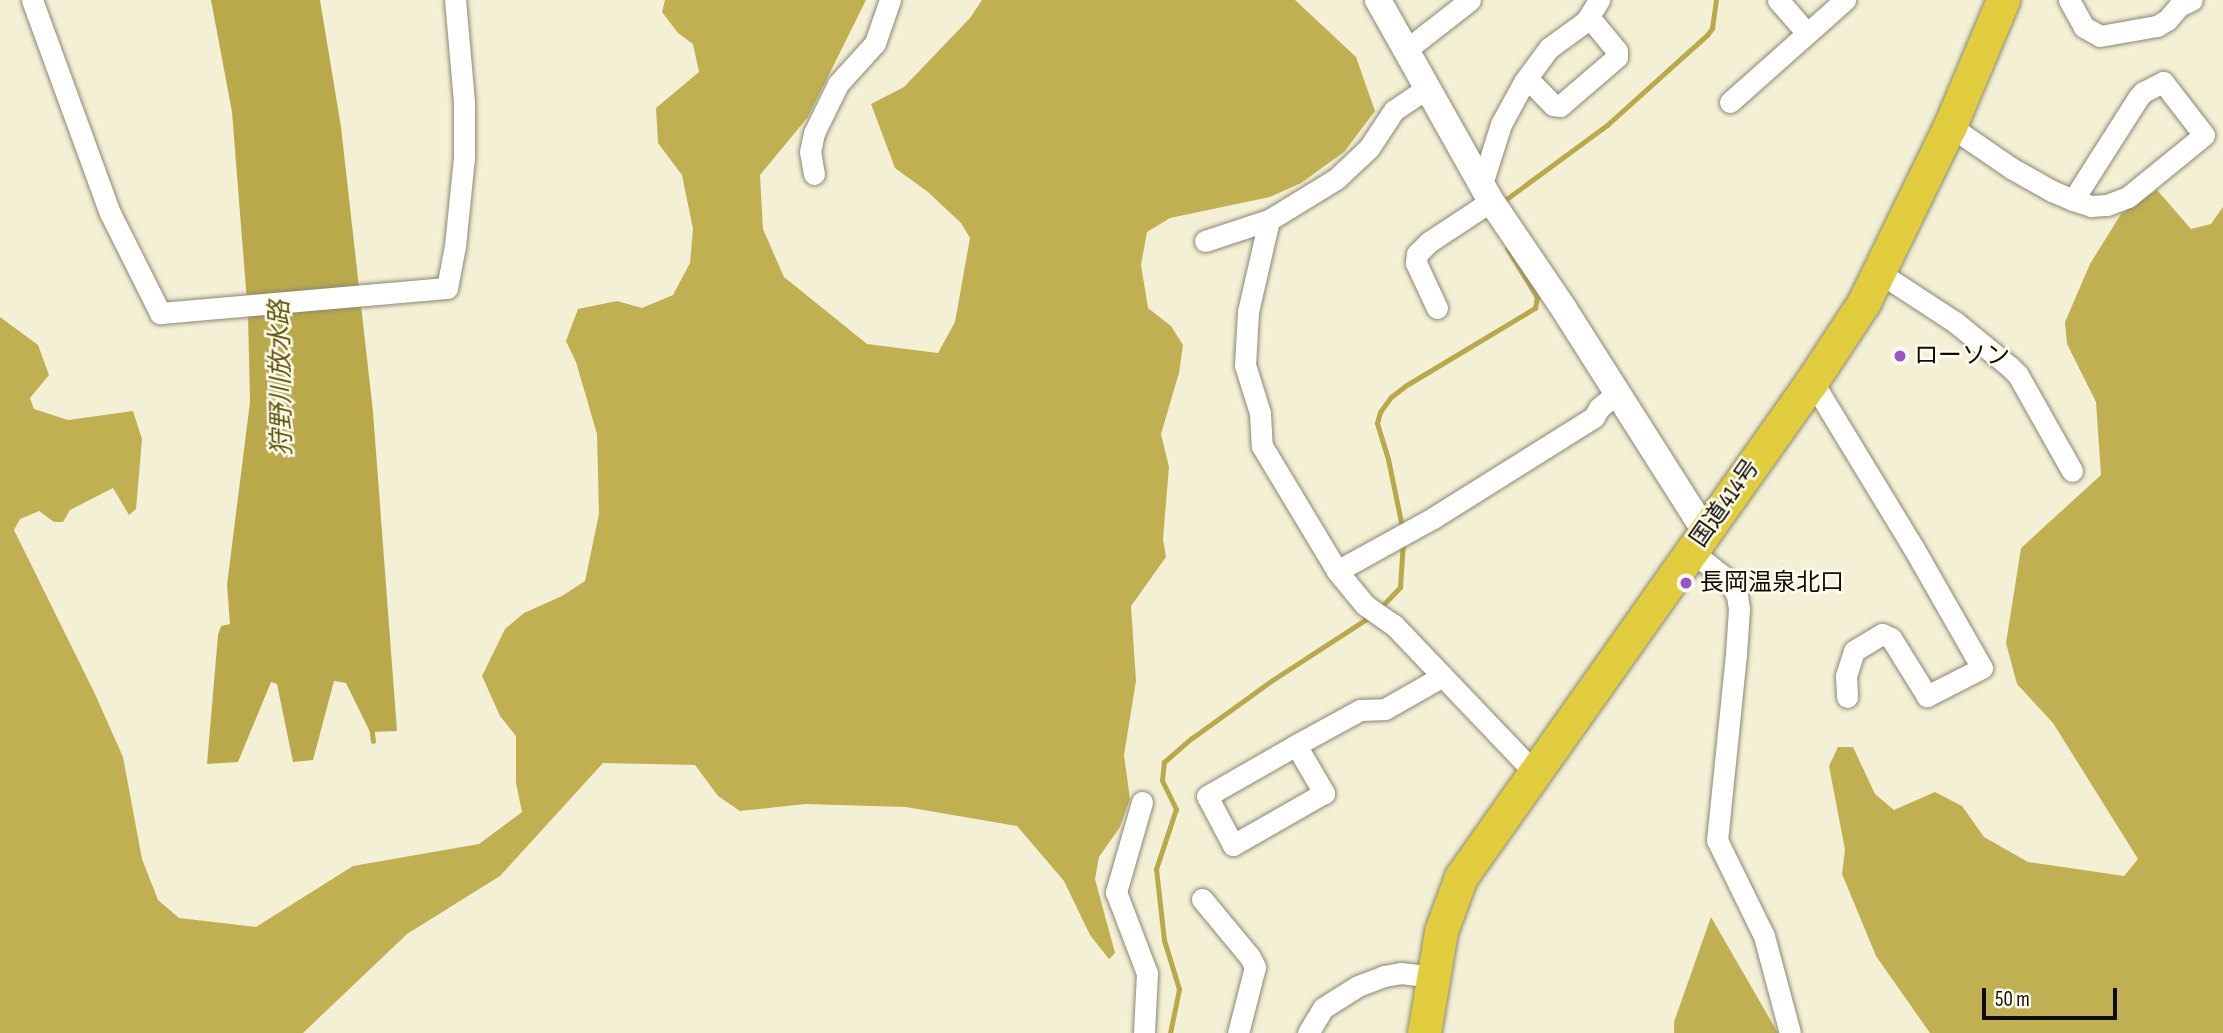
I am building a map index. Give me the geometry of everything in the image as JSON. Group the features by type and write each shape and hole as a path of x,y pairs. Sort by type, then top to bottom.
{"highway":[{"name":"国道414号","path":"1424,1033 1441,931 1461,877 1537,775 1812,380 1880,273 1950,126 2003,0"}],"street":[{"path":"32,0 110,213 160,313 447,288 460,201 464,102 455,0"},
{"path":"814,174 810,152 814,133 838,85 875,43 890,0"},
{"path":"1378,0 1487,192 1616,394 1698,541 1737,595 1740,609 1737,654 1717,840 1764,936 1790,1033"},
{"path":"1406,50 1470,0"},
{"path":"1778,0 1807,33"},
{"path":"1730,102 1845,0"},
{"path":"2069,0 2084,27 2100,37 2157,26 2167,20 2179,6 2192,0"},
{"path":"1437,308 1416,263 1417,254 1487,192 1501,124 1527,78 1549,48 1594,8 1617,51 1617,57 1560,106 1553,105 1527,78"},
{"path":"1950,126 2029,179 2073,200 2099,206 2128,197 2204,135 2163,82 2143,92 2073,200"},
{"path":"1205,241 1269,220 1336,179 1369,148 1394,110 1427,88"},
{"path":"1269,220 1248,312 1245,365 1260,413 1262,446 1337,571 1365,605 1394,625 1537,775"},
{"path":"1880,273 1955,322 2010,366 2018,375 2072,471"},
{"path":"1812,380 1982,668 1927,696 1891,638 1882,634 1854,651 1846,676 1847,697"},
{"path":"1337,571 1433,517 1594,417 1599,408 1616,394"},
{"path":"1296,745 1324,793 1233,845 1207,796 1296,745 1360,710 1385,709 1441,677"},
{"path":"1142,802 1116,892 1147,973 1144,1033"},
{"path":"1202,899 1250,957 1255,968 1238,1033"},
{"path":"1308,1033 1324,1008 1357,986 1401,973 1432,977"}],"shaded area":[{"path":"665,0 866,0 808,117 760,175 763,229 784,277 867,344 938,353 955,322 970,238 961,223 928,192 895,168 871,104 904,87 970,18 982,0 1295,0 1356,57 1375,111 1344,152 1301,183 1270,197 1170,218 1147,232 1141,265 1148,308 1171,326 1183,345 1179,373 1161,434 1169,467 1163,539 1166,557 1131,606 1136,681 1124,755 1130,799 1120,827 1099,857 1095,879 1115,953 1109,959 1090,935 1064,881 1017,826 906,807 805,804 740,811 718,796 695,765 603,763 500,876 407,934 303,1033 0,1033 0,317 38,345 49,375 30,398 34,409 68,420 133,411 142,439 136,509 129,515 113,488 70,510 63,522 54,522 39,511 20,519 14,530 123,757 142,859 158,900 179,918 256,927 353,866 479,844 522,812 516,783 516,736 500,716 482,676 505,629 524,613 562,596 585,581 599,514 597,434 576,362 566,341 578,309 617,301 642,308 673,295 690,263 693,229 682,175 658,143 656,108 699,72 693,44 678,33 662,12"},
{"path":"2157,190 2191,229 2211,224 2223,207 2223,1033 1930,1033 1876,956 1842,874 1845,850 1829,766 1838,747 1853,747 1875,794 1894,810 1935,792 1962,806 1984,837 2028,862 2124,876 2138,859 2053,723 2017,684 2006,643 2021,548 2101,475 2096,402 2067,344 2065,322 2090,264 2121,214"},
{"path":"1711,917 1778,1033 1674,1033 1674,1022"}],"water":[{"name":"狩野川放水路","path":"211,0 320,0 341,127 373,412 397,731 370,732 346,683 334,681 313,760 293,762 277,684 271,682 238,762 207,764 218,635 221,626 230,624 227,585 250,402 248,314 232,112"}],"waterway":[{"path":"1501,203 1607,125 1707,35 1712,28 1716,0"},
{"path":"1402,527 1388,459 1377,423 1380,412 1391,397 1405,386 1535,308 1537,297 1507,248"},
{"path":"1378,610 1400,587 1403,541"},
{"path":"1170,1033 1179,989 1164,940 1156,869 1176,809 1162,780 1164,762 1192,738 1271,681 1371,616"},
{"path":"371,725 373,741"}],"place":[{"name":"ローソン","path":"1900,356"},
{"name":"長岡温泉北口","path":"1686,583"}]}
